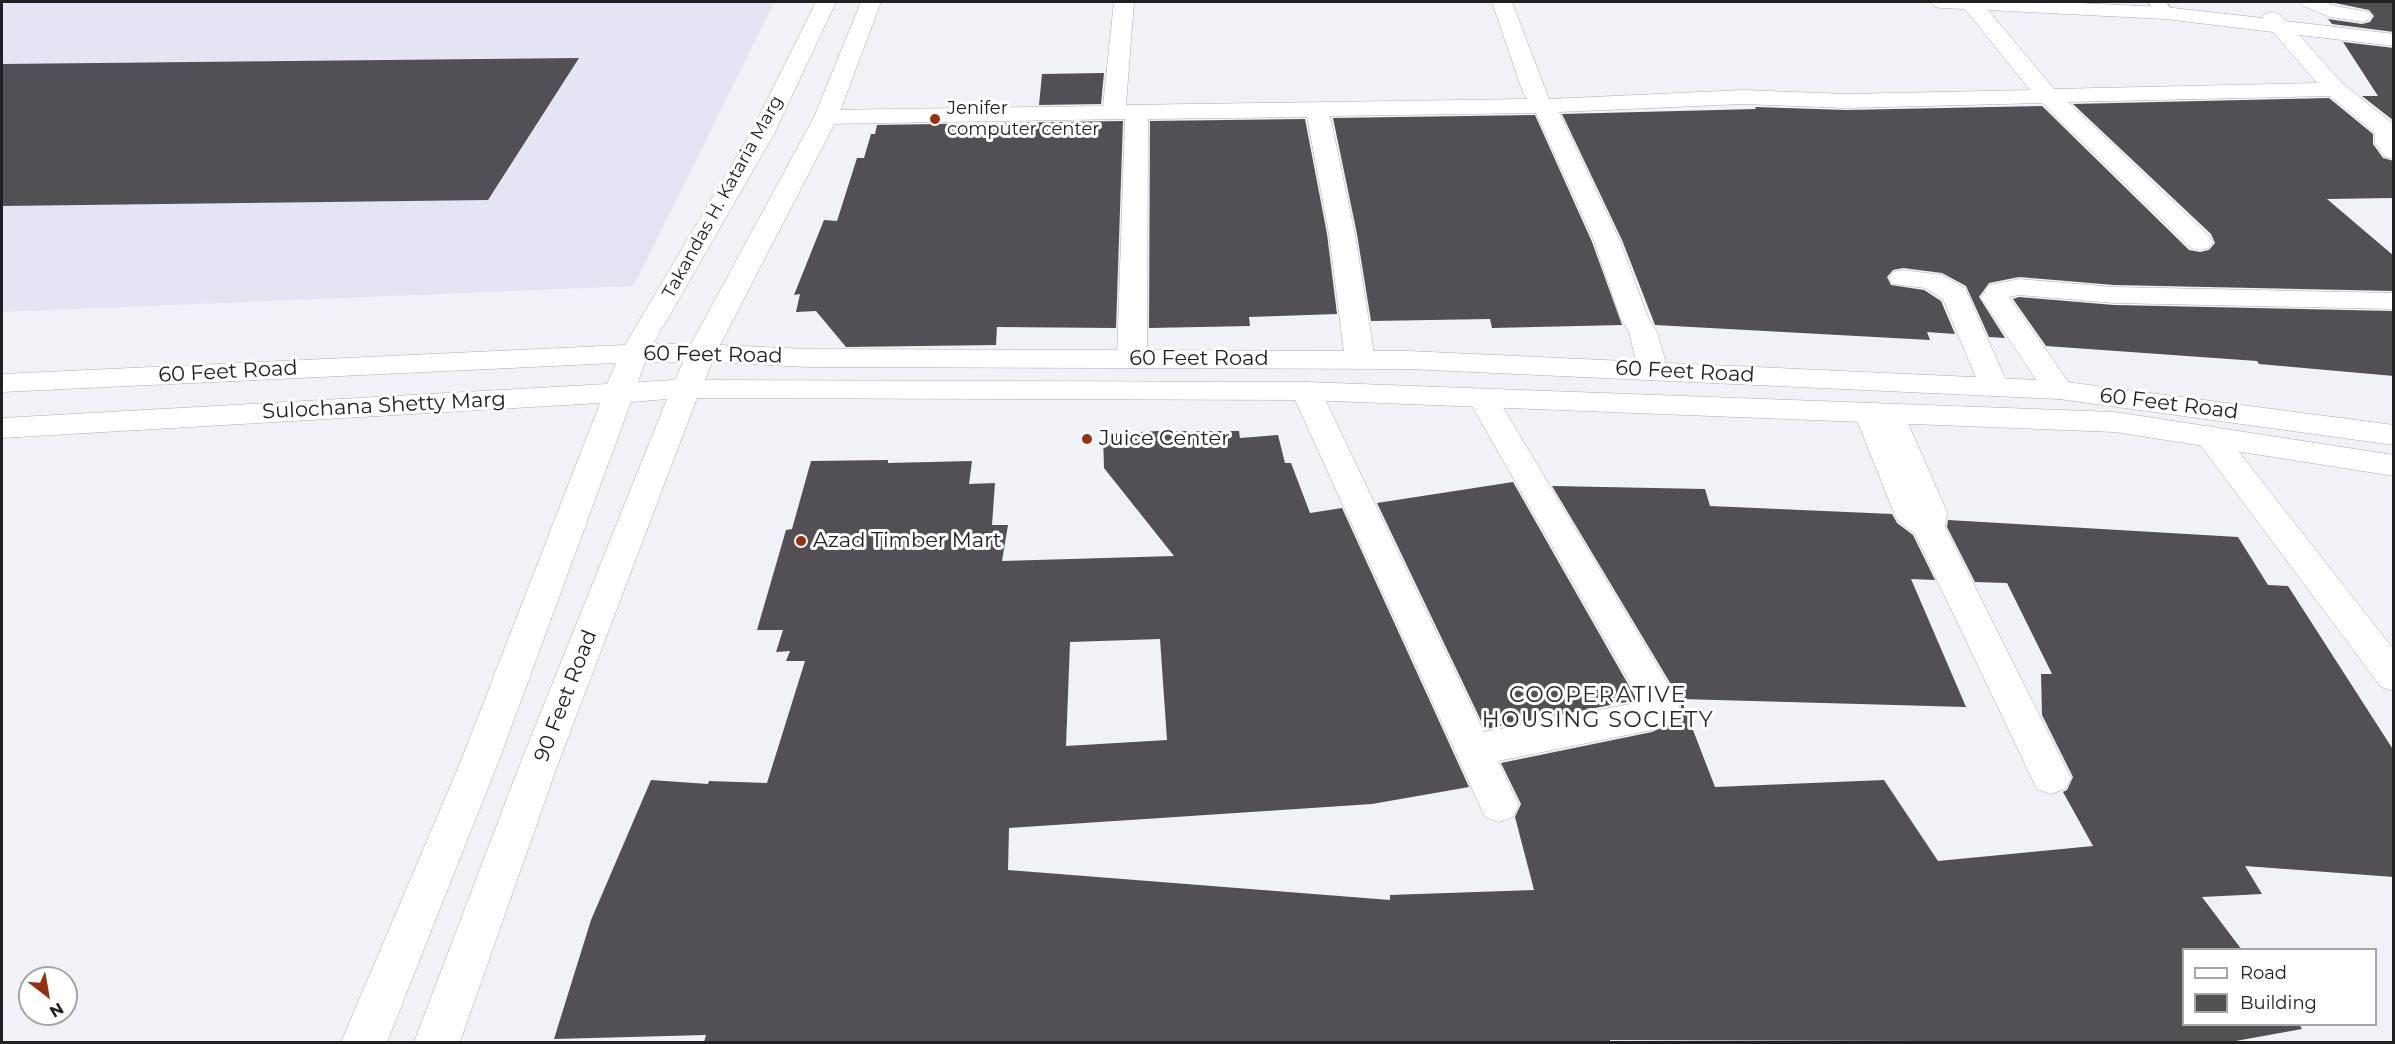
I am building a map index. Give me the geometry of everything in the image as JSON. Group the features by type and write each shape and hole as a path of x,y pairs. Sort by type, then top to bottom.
{"street":[{"name":"Takandas H. Kataria Marg","path":"701,353 757,193 762,134 826,2"},
{"name":"Takandas H. Kataria Marg","path":"620,392 633,353 757,193 826,117 871,2"},
{"path":"1124,2 1132,359"},
{"path":"1502,2 1534,93 1551,117 1606,241 1634,317 1643,332 1653,370"},
{"path":"1940,2 2161,7 2394,40"},
{"path":"1970,2 2042,90 2052,97 2200,242"},
{"path":"2255,2 2279,25 2335,89 2384,128 2388,134 2387,143 2394,152"},
{"path":"2310,2 2330,11 2383,18"},
{"path":"826,117 1543,106 1743,97 1846,101 2335,89"},
{"path":"1317,109 1342,234 1360,360"},
{"path":"1904,278 1932,281 1955,294 1994,387"},
{"path":"2059,390 1995,298 1999,291 2019,287 2114,296 2394,301"},
{"name":"60 Feet Road","path":"2,383 633,353 701,353 807,358 1360,360 1653,370 2059,390 2394,435"},
{"name":"90 Feet Road","path":"437,1042 539,764 701,353"},
{"path":"1601,368 1605,403"},
{"name":"60 Feet Road","path":"767,388 1306,391 2115,422 2394,466"},
{"name":"Sulochana Shetty Marg","path":"2,428 620,392 767,388"},
{"path":"1306,391 1499,805"},
{"path":"364,1042 479,763 620,392"},
{"path":"1474,750 1652,715 1660,710 1660,702 1483,399"},
{"path":"1879,413 1926,499 1930,512 1928,527 2051,778"},
{"path":"2210,436 2394,677"}],"shaded area":[{"path":"11,2 774,2 634,286 2,312 2,5"}],"building":[{"path":"2330,2 2394,2 2394,32 2332,24 2328,19 2362,24 2370,22 2374,16 2369,10"},
{"path":"2343,42 2394,48 2394,121 2362,96 2378,96"},
{"path":"579,58 488,200 2,206 2,64"},
{"path":"1104,73 1101,104 1039,105 1042,74"},
{"path":"2329,98 2373,134 2373,144 2383,158 2394,161 2394,198 2327,199 2394,256 2394,291 2114,285 2019,277 1989,283 1979,297 2005,338 1989,337 1966,286 1942,273 1903,268 1893,270 1887,277 1891,285 1924,290 1941,301 1955,334 1927,332 1930,340 1655,325 1622,240 1562,114 1756,109 1755,107 1846,110 2042,106 2189,250 2200,252 2209,250 2215,243 2211,234 2073,104"},
{"path":"1535,115 1592,242 1622,325 1492,328 1490,319 1371,321 1357,234 1333,118"},
{"path":"1305,119 1327,234 1337,314 1249,317 1250,326 1149,328 1150,121"},
{"path":"1123,121 1116,328 997,327 996,345 846,347 816,311 796,312 800,294 794,295 824,220 837,221 857,158 864,158 871,134 875,134 877,125"},
{"path":"2019,297 2114,305 2394,311 2394,376 2259,364 2257,361 2046,346 2013,299"},
{"path":"1239,431 1240,438 1278,435 1285,463 1291,463 1310,513 1342,508 1469,787 1372,804 1009,828 1008,870 1390,900 1390,895 1534,890 1515,817 1521,804 1501,763 1652,732 1674,722 1681,710 1681,701 1552,486 1705,489 1710,506 1892,514 1897,523 1913,535 1935,580 1911,579 1966,707 1681,699 1715,787 1884,780 1938,861 2093,846 2063,792 2067,790 2073,777 2042,715 2041,674 2052,674 2007,583 1975,582 1947,527 1948,520 2238,537 2268,585 2288,586 2394,751 2394,877 2245,866 2262,894 2202,897 2240,948 2182,948 2182,1026 2300,1026 2302,1029 2230,1042 1610,1040 1610,1042 704,1042 706,1035 554,1039 591,920 651,780 708,784 709,781 767,783 805,661 786,661 790,651 776,652 783,630 757,630 786,530 792,529 811,461 888,460 888,463 972,461 969,484 995,483 992,525 1008,525 1002,561 1174,556 1104,468 1103,434","holes":["1160,639 1167,740 1066,746 1070,642"]},
{"path":"1513,482 1637,700 1485,729 1377,503"}],"place":[{"name":"Jenifer computer center","path":"935,119"},
{"name":"Juice Center","path":"1087,439"},
{"name":"Azad Timber Mart","path":"801,541"}],"district":[{"name":"COOPERATIVE HOUSING SOCIETY","path":"1598,708"}]}
